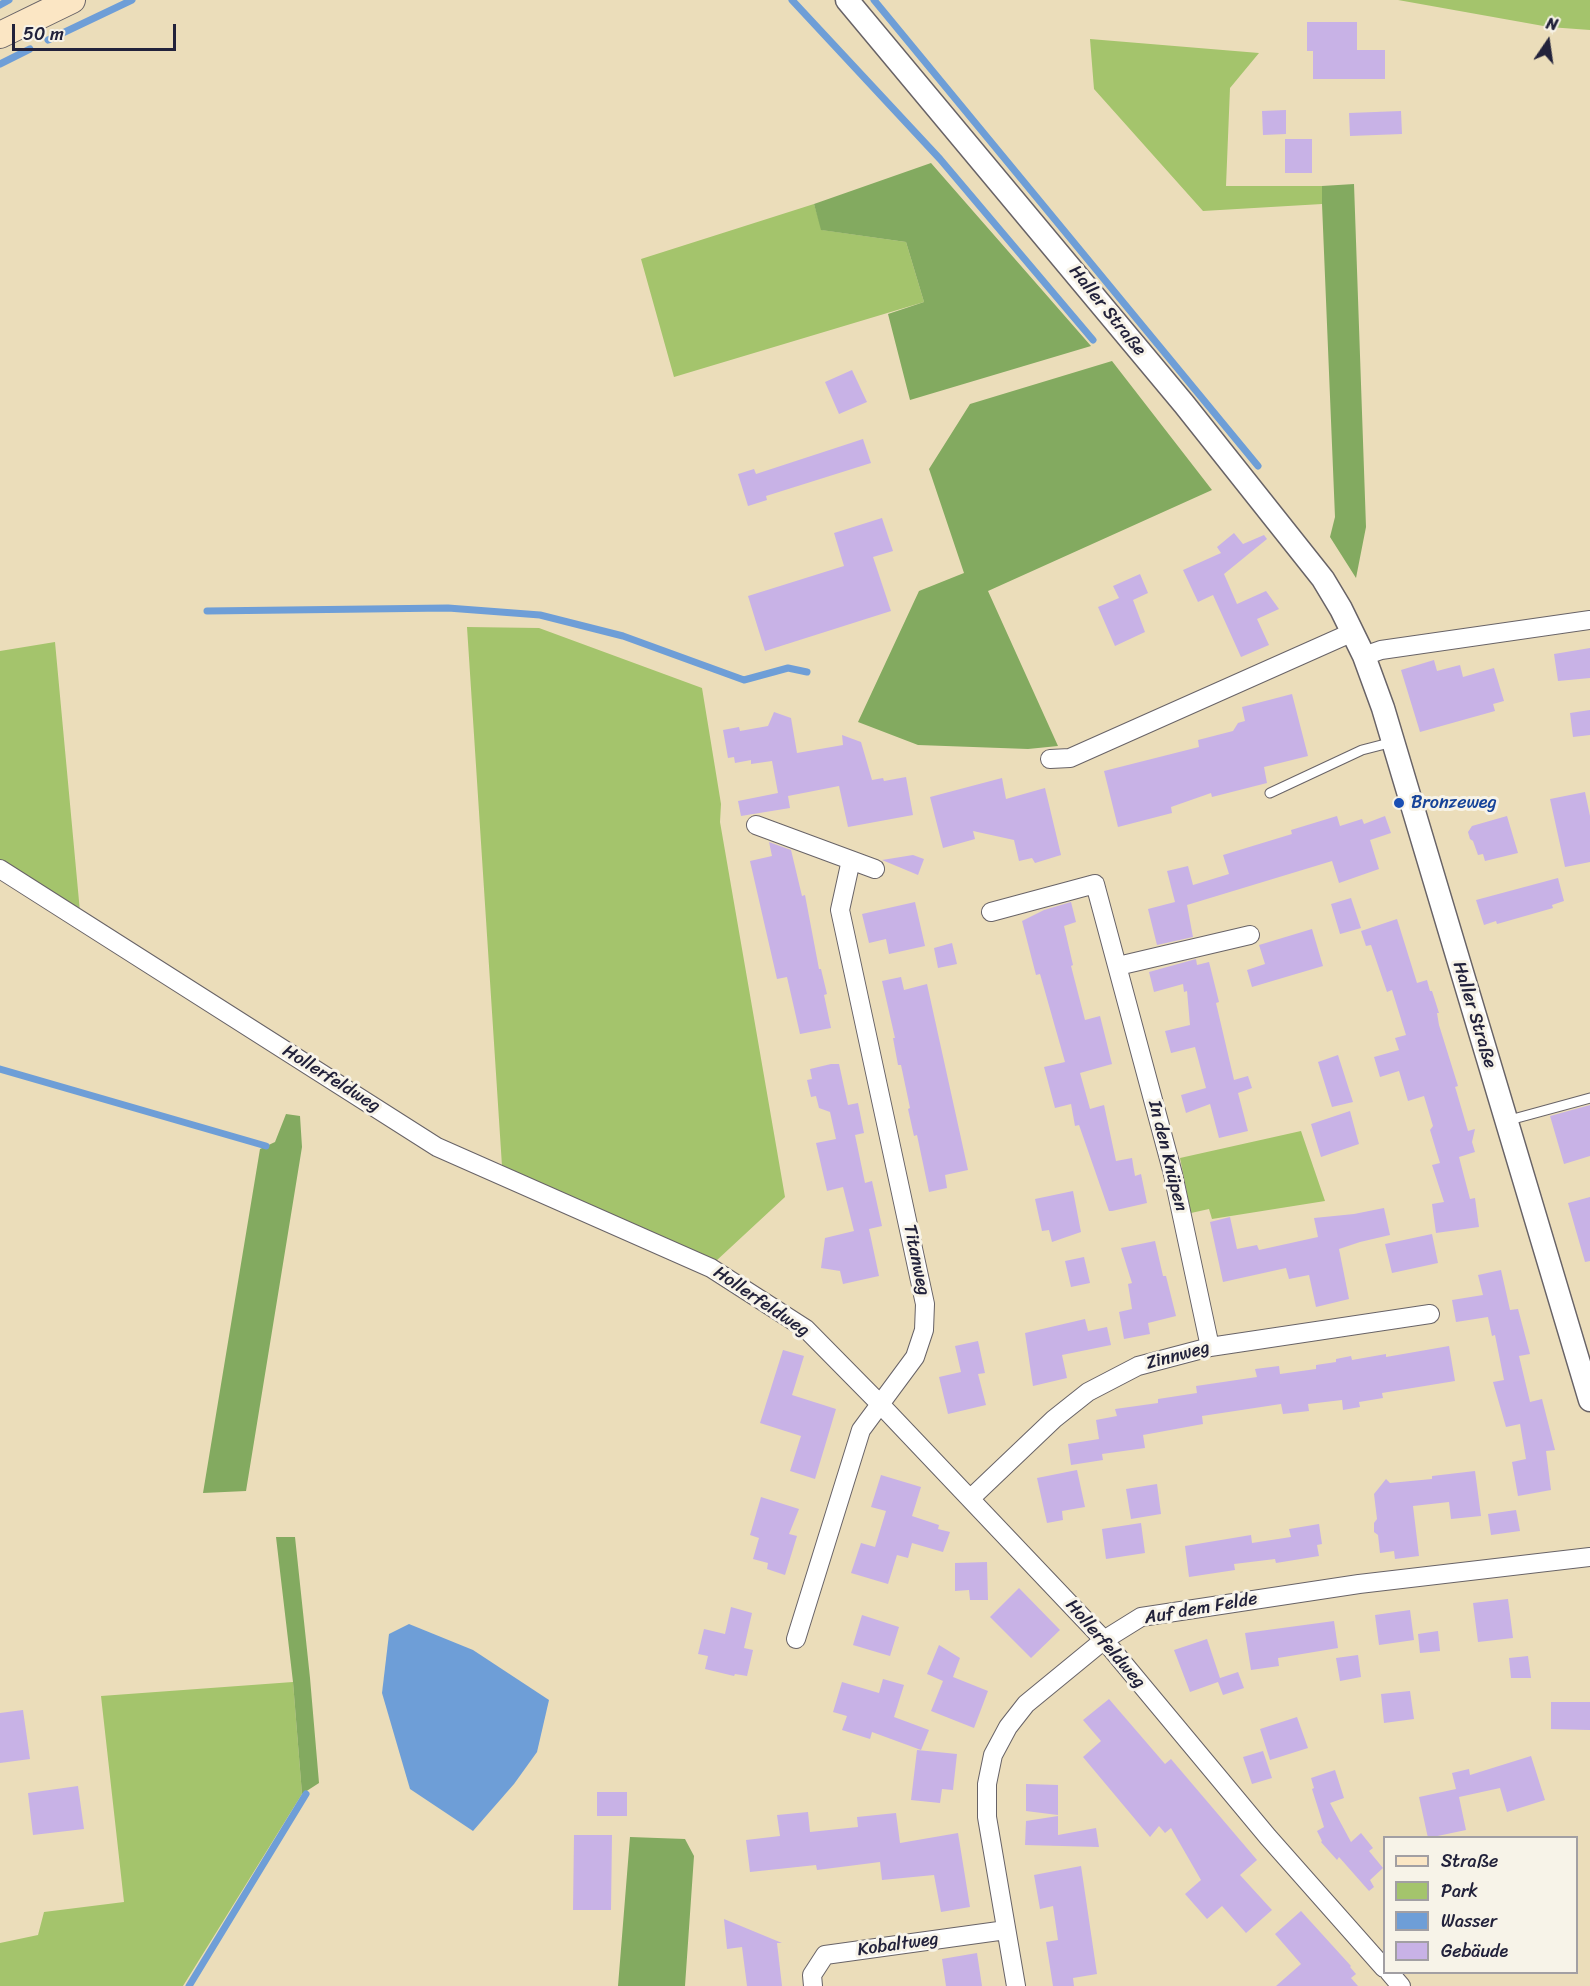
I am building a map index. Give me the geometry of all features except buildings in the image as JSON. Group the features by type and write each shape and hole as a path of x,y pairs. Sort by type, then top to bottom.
{"main road":[{"path":"0,35 72,0"}],"street":[{"name":"Haller Straße","path":"848,0 1184,404 1323,579 1353,632 1364,656 1393,742 1506,1121 1579,1351 1590,1400"},
{"path":"1364,656 1381,650 1590,620"},
{"path":"1050,759 1070,758 1353,632"},
{"path":"756,825 875,868"},
{"name":"Titanweg","path":"796,1639 861,1430 915,1357 924,1330 925,1304 840,910 851,860"},
{"name":"Hollerfeldweg","path":"0,869 437,1147 711,1268 806,1329 971,1498 1104,1640 1268,1837 1383,1967"},
{"name":"In den Knüpen","path":"991,912 1095,884 1173,1174 1210,1347"},
{"path":"1118,966 1250,935"},
{"name":"Zinnweg","path":"971,1498 1053,1419 1088,1392 1138,1366 1210,1347 1430,1314"},
{"name":"Auf dem Felde","path":"1016,1986 987,1817 987,1784 993,1755 1008,1727 1026,1704 1104,1640 1141,1617 1359,1584 1590,1557"},
{"name":"Kobaltweg","path":"813,1986 812,1975 825,1955 1006,1929"},
{"path":"1391,1974 1401,1986"}],"lane":[{"path":"1270,793 1362,750 1393,742"},
{"path":"1506,1121 1590,1098"}],"green space":[{"path":"1398,0 1590,0 1590,30 1549,27"},
{"path":"1090,39 1259,53 1230,88 1226,186 1322,186 1322,204 1203,211 1094,89"},
{"path":"931,163 1091,346 910,400 888,314 924,302 906,242 821,230 814,204"},
{"path":"1354,184 1366,527 1356,578 1330,537 1335,517 1322,204 1322,186"},
{"path":"814,204 822,230 906,242 924,302 674,377 641,259"},
{"path":"1112,361 1212,490 988,591 1058,746 1028,749 918,745 858,722 919,591 964,573 929,469 970,404"},
{"path":"467,627 539,628 702,688 721,804 720,822 785,1197 716,1261 502,1166"},
{"path":"55,642 80,912 0,859 0,651"},
{"path":"286,1114 300,1116 302,1147 246,1491 203,1493 260,1149 275,1142"},
{"path":"1301,1131 1325,1201 1212,1219 1209,1209 1191,1213 1180,1158"},
{"path":"276,1537 295,1537 310,1678 319,1783 302,1794 293,1682"},
{"path":"293,1682 302,1794 183,1986 0,1986 0,1943 38,1935 44,1912 124,1902 101,1696"},
{"path":"630,1837 685,1839 694,1856 685,1986 618,1986"}],"water":[{"path":"409,1624 473,1650 549,1700 537,1752 514,1784 473,1831 410,1789 382,1693 389,1634"}],"waterway":[{"path":"0,5 9,0"},
{"path":"48,40 132,0"},
{"path":"792,0 940,159 1093,340"},
{"path":"874,0 1258,466"},
{"path":"0,64 30,49"},
{"path":"207,611 448,608 540,615 623,636 744,680 788,668 807,672"},
{"path":"0,1069 266,1146"},
{"path":"189,1986 306,1794"}],"place":[{"name":"Bronzeweg","path":"1399,803"}]}
